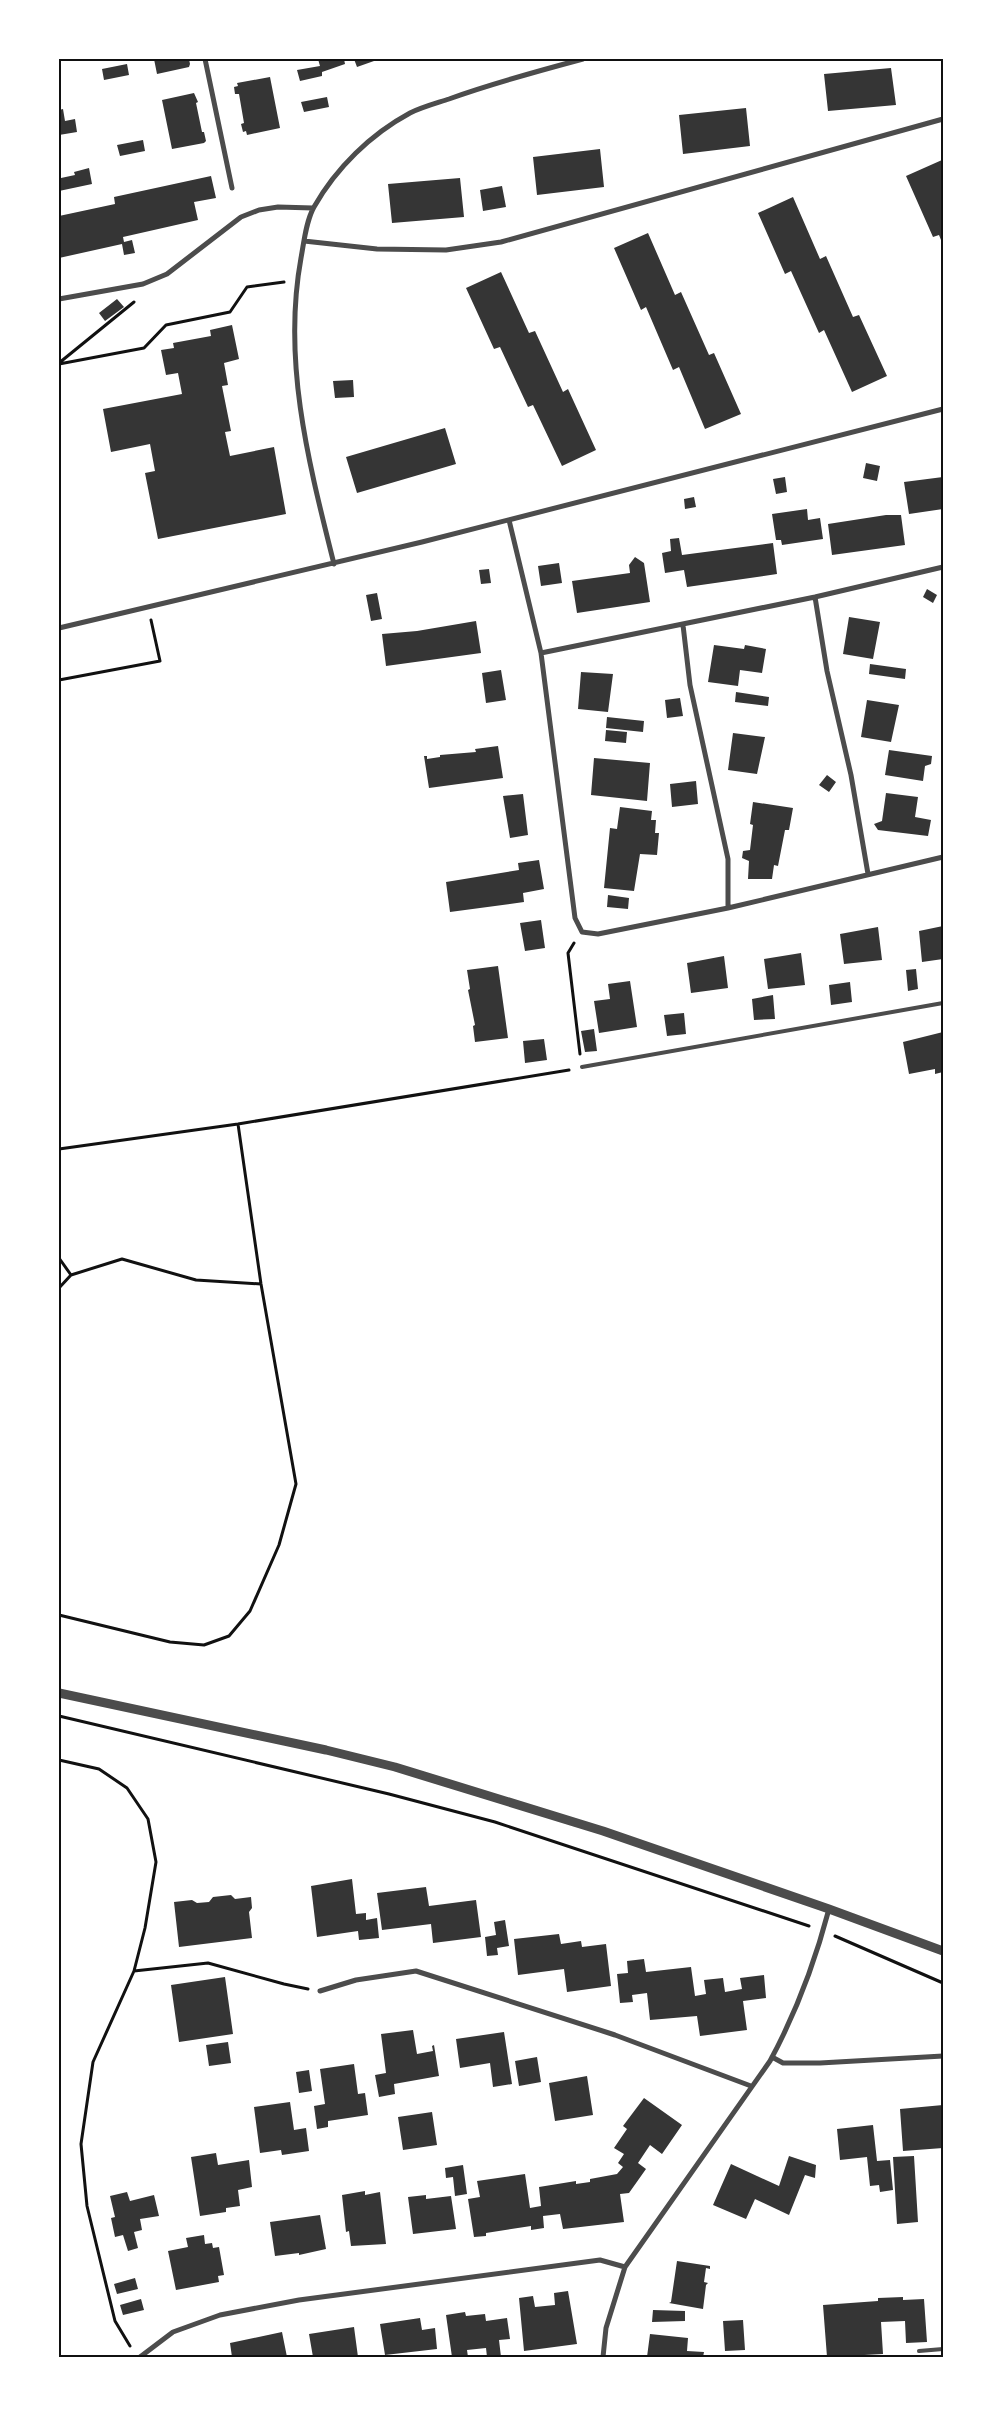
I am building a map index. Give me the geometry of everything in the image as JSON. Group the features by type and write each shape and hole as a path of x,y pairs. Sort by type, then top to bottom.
{"street":[{"path":"205,59 232,188"},
{"path":"334,564 303,431 295,372 297,280 304,241 313,208 348,162 373,137 411,112 478,89 583,59"},
{"path":"304,241 377,250 446,250 502,242 943,119"},
{"path":"59,300 143,284 168,274 241,217 259,210 278,207 313,208"},
{"path":"59,628 334,564 943,409"},
{"path":"510,520 541,653 575,918 582,932 598,934 728,908 943,857"},
{"path":"541,653 815,597 943,567"},
{"path":"815,597 826,671 851,775 868,874"},
{"path":"683,625 690,685 728,859 728,908"},
{"path":"59,1693 298,1743 395,1767 603,1831 830,1909 943,1951"},
{"path":"603,2357 606,2328 625,2267 772,2057 790,2026 830,1909"},
{"path":"320,1991 356,1980 416,1971 615,2035 751,2086"},
{"path":"772,2057 783,2063 820,2063 943,2056"},
{"path":"140,2357 173,2332 229,2313 308,2299 600,2260 625,2267"}],"lane":[{"path":"582,1067 943,1003"},
{"path":"919,2351 943,2349"}],"path":[{"path":"59,364 144,348 166,325 230,312 247,287 297,280"},
{"path":"59,364 139,298 143,284"},
{"path":"59,680 160,661 148,608"},
{"path":"59,1150 238,1124 582,1067 568,953 582,932"},
{"path":"59,1614 170,1642 204,1646 229,1636 250,1611 279,1545 296,1484 261,1284 238,1124"},
{"path":"59,1258 71,1275"},
{"path":"59,1288 71,1275 122,1259 196,1280 261,1284"},
{"path":"59,1716 389,1794 495,1822 823,1931 943,1983"},
{"path":"59,1760 99,1769 127,1788 148,1820 156,1862 145,1928 134,1971 93,2062 81,2144 87,2206 91,2226 115,2321 132,2350"},
{"path":"134,1971 208,1963 284,1984 320,1991"}],"building":[{"path":"154,59 189,59 190,64 189,67 157,74"},
{"path":"318,59 344,59 345,64 322,72 322,76 300,81 297,70 320,66"},
{"path":"354,59 373,59 374,61 357,67"},
{"path":"127,64 129,75 104,80 102,69"},
{"path":"891,68 896,105 828,111 824,74"},
{"path":"270,77 280,128 247,135 246,131 243,132 241,124 244,123 239,94 235,94 234,87 238,86 237,83"},
{"path":"194,93 198,102 196,103 202,132 204,132 206,141 172,149 162,100"},
{"path":"327,97 329,107 304,112 301,102"},
{"path":"746,108 750,146 683,154 679,115"},
{"path":"63,109 65,121 75,119 77,132 59,135 59,110"},
{"path":"143,140 145,151 120,156 117,145"},
{"path":"600,149 604,187 537,195 533,157"},
{"path":"942,160 943,245 939,235 933,237 906,176"},
{"path":"89,168 92,184 59,191 59,174 61,178 75,175 74,172"},
{"path":"211,176 216,198 194,202 198,220 123,237 124,242 132,240 135,253 124,255 122,244 59,258 59,216 115,204 114,197"},
{"path":"460,178 464,217 392,223 388,184"},
{"path":"502,186 506,207 483,211 480,190"},
{"path":"793,197 820,259 826,256 853,317 859,315 887,376 852,392 824,330 819,333 791,271 785,274 758,213"},
{"path":"648,233 675,295 681,292 709,355 714,353 741,414 705,429 679,367 673,370 646,307 641,310 614,248"},
{"path":"501,272 529,333 535,331 563,392 568,389 596,450 562,466 533,405 528,407 500,347 494,349 466,288"},
{"path":"117,299 124,307 105,321 99,313"},
{"path":"232,325 239,359 224,363 228,385 222,386 231,431 225,432 230,456 274,447 286,514 158,539 145,473 155,471 150,444 111,452 103,409 182,394 178,373 166,375 161,350 174,348 173,343 211,336 210,330"},
{"path":"353,380 354,397 335,398 333,381"},
{"path":"445,428 456,464 357,493 346,457"},
{"path":"866,463 880,466 877,481 863,478"},
{"path":"785,477 787,492 776,494 773,479"},
{"path":"943,477 943,509 909,514 904,482"},
{"path":"694,497 696,507 685,509 684,499"},
{"path":"807,509 808,520 820,518 823,539 782,545 781,540 776,540 772,514"},
{"path":"886,515 901,515 905,545 832,555 828,524"},
{"path":"679,538 682,555 773,543 777,574 687,587 684,570 665,573 662,553 671,551 670,539"},
{"path":"635,557 644,563 650,602 577,613 572,581 630,573 629,565"},
{"path":"559,563 562,583 541,586 538,566"},
{"path":"489,569 491,583 481,584 479,570"},
{"path":"927,589 937,595 933,603 923,597"},
{"path":"377,593 382,619 371,621 366,595"},
{"path":"849,617 880,622 873,659 843,654"},
{"path":"476,621 481,653 386,666 382,634 417,631"},
{"path":"714,645 744,649 745,645 766,649 762,673 740,670 738,686 708,682"},
{"path":"870,664 906,669 905,679 869,674"},
{"path":"501,670 506,700 486,703 482,673"},
{"path":"581,672 613,674 608,712 578,709"},
{"path":"736,692 769,697 768,706 735,702"},
{"path":"680,698 683,716 667,718 665,700"},
{"path":"867,700 899,705 891,742 861,737"},
{"path":"607,717 644,721 643,732 606,728"},
{"path":"606,730 627,732 626,743 605,741"},
{"path":"733,733 765,737 757,774 728,770"},
{"path":"498,746 503,778 429,788 424,756 427,756 427,759 440,757 440,755 476,752 475,749"},
{"path":"889,750 932,756 931,764 925,766 923,781 885,775"},
{"path":"594,758 650,763 647,801 591,795"},
{"path":"827,775 836,782 829,792 819,785"},
{"path":"696,781 698,804 672,807 670,784"},
{"path":"886,793 918,797 915,817 931,820 928,836 878,830 874,824 882,821"},
{"path":"523,794 528,835 510,838 503,796"},
{"path":"753,802 793,808 789,830 785,830 778,866 774,865 772,879 748,879 749,861 742,858 743,851 750,850 753,825 750,824"},
{"path":"620,807 652,811 651,820 656,820 655,833 659,833 657,855 640,854 634,891 604,888 610,828 617,829"},
{"path":"539,860 544,889 523,893 524,902 450,912 446,882 519,870 518,863"},
{"path":"608,895 629,898 628,909 607,907"},
{"path":"541,920 545,948 525,951 520,923"},
{"path":"943,926 943,959 922,962 919,931"},
{"path":"878,927 882,960 844,964 840,934"},
{"path":"801,953 805,985 768,989 764,959"},
{"path":"724,956 728,988 691,993 687,963"},
{"path":"498,966 508,1038 475,1042 473,1026 475,1025 468,990 470,989 467,970"},
{"path":"916,969 918,989 908,991 906,970"},
{"path":"630,981 637,1027 599,1033 594,1001 610,999 608,984"},
{"path":"850,982 852,1002 831,1005 829,985"},
{"path":"773,995 775,1019 754,1020 752,999"},
{"path":"684,1013 686,1034 667,1036 664,1015"},
{"path":"594,1029 597,1051 585,1052 581,1031"},
{"path":"943,1032 943,1072 935,1074 935,1069 909,1074 903,1042"},
{"path":"544,1039 547,1060 525,1063 523,1041"},
{"path":"352,1879 356,1914 366,1913 366,1920 377,1918 379,1938 359,1940 358,1931 317,1937 311,1886"},
{"path":"426,1887 429,1906 476,1900 481,1937 433,1943 431,1924 382,1930 377,1893"},
{"path":"231,1895 235,1899 251,1897 252,1908 249,1912 252,1938 179,1947 174,1902 192,1900 197,1903 209,1902 213,1897"},
{"path":"505,1920 509,1946 497,1948 498,1955 487,1956 485,1937 496,1935 494,1922"},
{"path":"559,1934 561,1944 581,1941 582,1947 606,1944 611,1986 567,1992 564,1969 518,1975 514,1939"},
{"path":"644,1959 646,1972 691,1967 695,1996 706,1994 704,1980 723,1978 725,1992 742,1989 740,1978 764,1975 766,1998 743,2001 747,2030 700,2036 697,2016 650,2020 647,1993 632,1995 633,2002 620,2003 617,1974 628,1973 627,1961"},
{"path":"225,1977 233,2034 179,2042 171,1985"},
{"path":"413,2030 417,2054 433,2051 432,2046 434,2045 439,2076 394,2084 395,2094 379,2097 375,2075 386,2073 381,2034"},
{"path":"504,2032 512,2084 493,2087 490,2063 460,2068 456,2039"},
{"path":"228,2042 231,2063 209,2066 206,2045"},
{"path":"537,2057 541,2082 519,2086 515,2061"},
{"path":"354,2064 358,2094 365,2093 368,2115 328,2121 328,2127 317,2129 314,2106 325,2104 320,2069"},
{"path":"309,2070 312,2091 299,2093 296,2072"},
{"path":"587,2076 593,2115 555,2121 549,2083"},
{"path":"644,2098 682,2125 662,2154 650,2145 638,2163 646,2169 629,2193 620,2194 624,2222 563,2229 560,2214 543,2216 544,2228 531,2230 531,2226 486,2233 486,2236 474,2237 468,2199 480,2197 477,2181 525,2174 530,2208 541,2206 539,2187 576,2181 576,2184 590,2182 590,2179 617,2174 623,2167 618,2163 624,2154 614,2148 627,2129 623,2126"},
{"path":"290,2102 294,2130 306,2128 309,2151 282,2155 281,2150 260,2153 254,2107"},
{"path":"943,2105 943,2148 903,2151 900,2109"},
{"path":"432,2112 437,2145 403,2150 398,2117"},
{"path":"873,2125 877,2161 890,2160 893,2190 880,2192 879,2185 870,2186 867,2157 840,2160 837,2129"},
{"path":"216,2153 218,2165 249,2160 252,2187 238,2190 240,2206 226,2208 226,2212 200,2216 191,2157"},
{"path":"789,2156 816,2165 815,2178 805,2175 789,2215 755,2199 746,2219 713,2205 731,2164 779,2186"},
{"path":"914,2156 918,2222 897,2224 893,2157"},
{"path":"463,2165 467,2194 455,2196 453,2177 446,2178 445,2168"},
{"path":"941,2188 943,2188 943,2217 942,2217"},
{"path":"365,2191 365,2195 380,2192 386,2244 351,2246 349,2231 346,2232 342,2195"},
{"path":"127,2192 130,2201 154,2195 159,2216 140,2219 142,2230 134,2232 138,2248 128,2251 123,2235 115,2237 111,2218 115,2217 110,2196"},
{"path":"426,2195 426,2199 451,2196 456,2229 413,2234 408,2197"},
{"path":"320,2215 326,2249 299,2255 299,2253 275,2256 270,2222"},
{"path":"204,2235 205,2244 212,2243 213,2248 219,2247 224,2275 218,2276 219,2282 176,2290 168,2251 188,2247 186,2238"},
{"path":"677,2261 710,2266 710,2269 706,2268 704,2282 708,2283 706,2285 703,2309 669,2303 671,2302"},
{"path":"135,2278 138,2289 117,2294 114,2284"},
{"path":"568,2291 577,2344 524,2351 519,2298 533,2296 535,2307 555,2305 554,2293"},
{"path":"903,2297 903,2300 924,2299 927,2342 906,2343 905,2321 881,2322 883,2354 827,2357 823,2305"},
{"path":"141,2299 144,2310 123,2315 120,2305"},
{"path":"653,2310 685,2311 685,2321 652,2322"},
{"path":"465,2312 466,2316 485,2314 486,2321 507,2318 510,2339 499,2340 501,2357 487,2357 486,2348 467,2350 468,2357 452,2357 446,2315"},
{"path":"420,2318 422,2330 435,2328 437,2349 385,2355 380,2324"},
{"path":"743,2320 745,2350 725,2351 723,2321"},
{"path":"354,2327 358,2357 313,2357 309,2334"},
{"path":"282,2332 287,2357 232,2357 230,2343"},
{"path":"650,2334 688,2338 687,2351 704,2352 703,2357 647,2357"}]}
